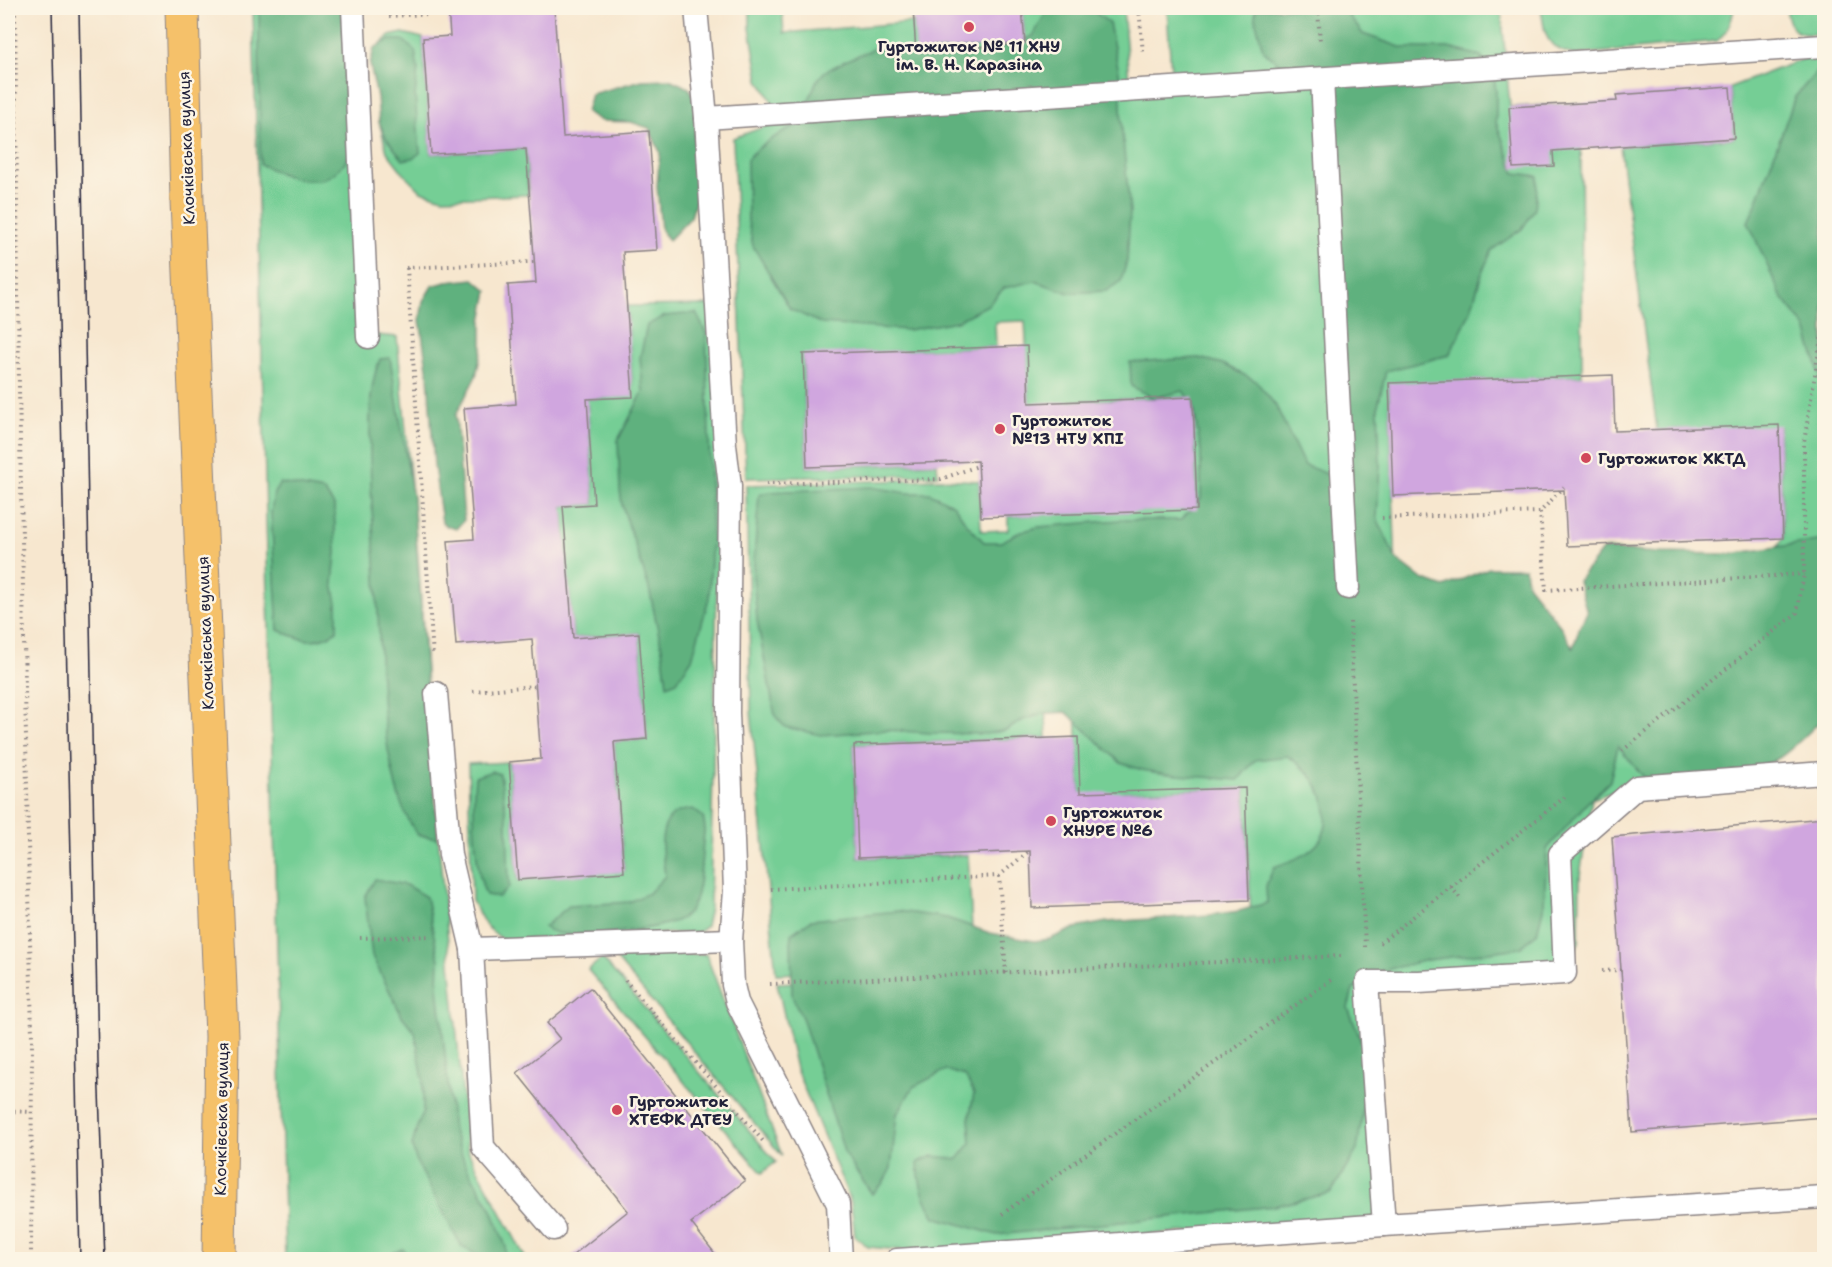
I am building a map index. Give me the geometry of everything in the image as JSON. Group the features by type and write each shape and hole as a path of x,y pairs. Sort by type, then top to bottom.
{"main road":[{"name":"Клочківська вулиця","path":"182,8 187,213 222,1036 219,1260"}],"lane":[{"path":"696,8 706,118 729,486 728,713 735,891 731,940 733,985 737,1002 838,1204 841,1260"},
{"path":"353,13 368,337"},
{"path":"706,118 1824,46"},
{"path":"1322,79 1348,588"},
{"path":"436,693 450,855 471,942 483,1147 554,1229"},
{"path":"1384,1225 1367,982 1419,982 1565,973 1560,854 1637,787 1824,773"},
{"path":"471,942 595,945 731,940"},
{"path":"897,1260 1384,1225 1824,1197"}],"path":[{"path":"15,8 19,388 32,1038 31,1260"},
{"path":"1139,8 1147,90"},
{"path":"353,13 448,13"},
{"path":"365,270 534,262"},
{"path":"406,268 436,693 536,686"},
{"path":"1620,753 1797,613 1804,574 1804,442 1824,320"},
{"path":"729,486 941,479 978,466"},
{"path":"1345,519 1540,512 1564,487"},
{"path":"1540,512 1546,590 1804,574"},
{"path":"1348,588 1367,982"},
{"path":"1000,1215 1365,955 1573,790"},
{"path":"735,891 999,876 1030,850"},
{"path":"999,876 1006,973"},
{"path":"1451,887 1460,898"},
{"path":"360,938 471,942"},
{"path":"595,945 771,1150"},
{"path":"733,985 1365,955"},
{"path":"8,1111 31,1112"}],"green space":[{"path":"253,8 346,8 356,333 397,337 418,557 437,826 468,1151 526,1259 285,1259"},
{"path":"259,8 342,8 350,156 336,172 325,178 306,180 296,178 260,164"},
{"path":"750,8 782,8 784,33 914,22 917,52 1025,43 1022,8 1123,8 1130,91 1172,88 1167,8 1501,8 1510,107 1581,103 1582,376 1389,384 1399,650 1608,652 1646,780 1592,799 1580,875 1579,942 1565,973 1367,983 1383,1218 912,1251 868,1247 855,1236 851,1202 796,1069 777,983 1253,960 1245,788 1123,792 1081,815 1076,712 1046,713 1047,738 854,745 858,858 968,855 974,966 776,974 751,711 746,485 941,479 979,481 981,531 1008,530 1008,516 1197,509 1193,397 1071,401 1072,421 1030,423 1025,321 995,322 996,347 803,355 807,467 937,463 938,475 746,478 733,138 783,120 759,80 750,28"},
{"path":"1053,8 1089,8 1109,23 1120,77 1122,130 1130,212 1127,261 1121,281 1106,291 1069,293 1035,281 1004,288 988,305 957,321 908,330 822,324 790,309 753,246 748,222 747,159 771,139 800,124 816,82 824,72 845,61 875,48 936,58 975,54 1033,36 1046,12"},
{"path":"1256,8 1343,8 1363,34 1403,48 1448,48 1481,56 1494,77 1496,122 1515,173 1538,176 1535,209 1522,229 1492,250 1482,273 1470,313 1449,355 1386,371 1378,405 1380,464 1377,518 1396,559 1422,579 1444,587 1489,568 1525,568 1527,584 1561,627 1573,648 1587,612 1578,581 1603,549 1659,553 1731,554 1824,540 1824,718 1779,758 1733,773 1646,780 1618,746 1610,781 1586,804 1547,849 1544,905 1537,933 1520,948 1428,960 1381,971 1353,990 1348,1008 1363,1046 1364,1102 1357,1150 1331,1193 1274,1206 997,1235 935,1217 925,1197 919,1177 918,1162 933,1156 958,1159 971,1143 969,1119 974,1093 965,1076 946,1070 913,1087 897,1114 891,1168 883,1183 872,1194 845,1155 803,1020 792,996 791,934 811,920 898,911 947,918 990,933 1034,941 1050,939 1075,928 1107,922 1239,911 1267,903 1266,886 1274,867 1300,857 1317,844 1326,824 1324,801 1314,780 1288,756 1255,760 1238,780 1142,770 1121,763 1066,712 1046,713 1023,720 1007,730 986,734 887,730 821,735 785,727 775,716 757,620 753,574 759,495 768,492 871,487 907,493 930,493 954,505 967,524 984,542 1001,542 1020,532 1038,527 1120,520 1181,520 1201,499 1201,451 1193,403 1183,391 1153,398 1131,386 1130,362 1199,358 1223,364 1256,381 1276,406 1304,465 1327,474 1350,457 1331,88 1287,71 1263,50 1255,18"},
{"path":"1541,8 1734,8 1729,26 1717,41 1574,55 1557,48 1548,39"},
{"path":"1786,8 1824,8 1824,34 1797,32 1790,24"},
{"path":"403,33 423,38 431,154 526,149 528,195 443,198 421,191 387,152 379,122 379,45 389,36"},
{"path":"389,40 403,40 415,51 418,69 415,96 420,153 413,158 403,160 386,138 379,122 377,97 370,65 374,48"},
{"path":"1824,53 1824,543 1777,548 1783,538 1779,426 1657,430 1620,146 1734,138 1730,87"},
{"path":"1824,63 1824,390 1806,328 1781,296 1748,222 1795,97"},
{"path":"669,79 689,88 697,106 694,141 698,194 691,217 669,240 661,230 657,186 660,152 649,128 631,122 601,121 586,112 591,94 642,80"},
{"path":"474,279 488,291 482,321 482,348 476,376 456,415 464,520 456,529 442,522 434,466 428,375 420,320 423,301 432,286"},
{"path":"712,305 720,448 710,908 706,926 699,932 503,940 486,926 472,901 468,764 509,762 518,880 624,871 614,742 647,739 639,633 573,638 563,506 594,504 587,399 633,396 627,306"},
{"path":"696,313 706,333 712,540 709,598 692,659 677,681 667,685 649,588 622,505 618,440 643,392 640,358 647,325 665,316"},
{"path":"390,358 413,498 438,838 418,835 404,810 387,746 383,708 371,491 370,415 376,370 380,359"},
{"path":"280,483 324,491 334,505 336,552 333,584 337,603 337,631 321,639 301,639 278,630 271,513 274,493"},
{"path":"492,771 500,774 507,819 509,887 499,897 486,895 479,870 475,837 475,777"},
{"path":"693,809 703,817 705,827 697,894 688,913 665,924 626,931 569,934 555,933 544,927 569,906 629,902 649,893 665,876 662,843 668,820 680,811"},
{"path":"375,879 406,885 426,897 439,960 438,986 453,1131 466,1166 492,1210 506,1247 505,1259 485,1259 462,1247 417,1163 412,1146 423,1112 423,1079 415,1032 402,1016 372,956 365,897"},
{"path":"706,954 782,1156 613,955"},
{"path":"602,958 776,1162 762,1173 588,970"},
{"path":"403,1249 409,1259 384,1259 388,1255"}],"building":[{"path":"448,8 554,8 563,137 649,131 657,250 623,252 633,397 587,399 594,504 563,506 573,638 639,633 647,739 614,742 624,872 518,880 509,762 541,759 532,639 456,645 448,541 474,539 464,408 516,404 508,285 536,283 526,149 431,154 423,38 450,36"},
{"name":"Гуртожиток № 11 ХНУ ім. В. Н. Каразіна","path":"913,8 1022,8 1025,43 916,52"},
{"path":"1730,87 1734,138 1553,151 1554,166 1513,168 1509,107 1617,101 1616,95"},
{"name":"Гуртожиток №13 НТУ ХПІ","path":"1027,346 1029,403 1193,397 1197,510 981,517 978,461 807,467 803,354"},
{"name":"Гуртожиток ХКТД","path":"1613,375 1615,431 1779,425 1783,538 1567,546 1564,490 1393,496 1389,383"},
{"name":"Гуртожиток ХНУРЕ №6","path":"1078,737 1080,793 1245,788 1249,900 1032,908 1030,851 858,858 854,745"},
{"path":"1824,818 1824,1117 1632,1132 1612,837"},
{"name":"Гуртожиток ХТЕФК ДТЕУ","path":"590,988 745,1181 691,1223 720,1260 567,1260 628,1211 517,1073 560,1039 547,1023"}],"tram line":[{"path":"52,8 80,1260"},
{"path":"79,8 98,1063 105,1260"}],"place":[{"name":"Гуртожиток № 11 ХНУ ім. В. Н. Каразіна","path":"969,27"},
{"name":"Гуртожиток №13 НТУ ХПІ","path":"1000,429"},
{"name":"Гуртожиток ХКТД","path":"1586,458"},
{"name":"Гуртожиток ХНУРЕ №6","path":"1051,821"},
{"name":"Гуртожиток ХТЕФК ДТЕУ","path":"617,1110"}]}
